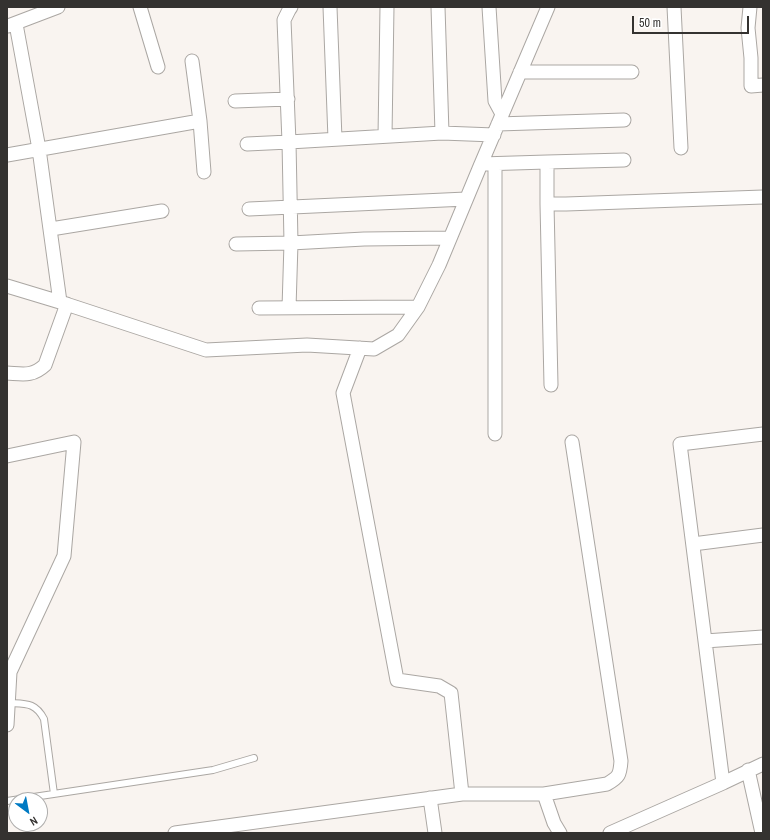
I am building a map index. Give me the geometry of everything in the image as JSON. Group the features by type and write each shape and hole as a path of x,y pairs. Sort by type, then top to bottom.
{"street":[{"path":"7,373 32,374 40,370 45,365 64,303 39,149 11,25 58,7"},
{"path":"140,7 158,66"},
{"path":"289,308 291,243 288,99 284,20 288,10 291,7"},
{"path":"330,7 335,139"},
{"path":"385,136 386,7"},
{"path":"438,7 442,133"},
{"path":"489,7 495,101 498,124"},
{"path":"7,286 64,303 206,350 307,345 374,349 398,335 418,306 439,265 548,7"},
{"path":"674,7 681,148"},
{"path":"750,7 748,28 751,58 751,86 763,85"},
{"path":"192,61 200,121 204,172"},
{"path":"520,72 632,72"},
{"path":"235,101 288,99"},
{"path":"247,144 442,133 498,124 624,120"},
{"path":"7,156 200,121"},
{"path":"481,164 624,160"},
{"path":"546,162 551,385"},
{"path":"495,164 495,434"},
{"path":"547,204 763,196"},
{"path":"249,208 466,199"},
{"path":"51,229 162,210"},
{"path":"236,244 364,239 450,238"},
{"path":"259,308 418,306"},
{"path":"360,348 343,393 397,680 439,686 451,693 462,794"},
{"path":"723,783 680,444 763,434"},
{"path":"7,456 74,442 64,556 10,672 7,725"},
{"path":"175,833 462,794 544,794 606,784 616,779 620,774 621,761 572,442"},
{"path":"693,544 763,535"},
{"path":"705,642 763,637"},
{"path":"610,833 763,764"},
{"path":"748,770 762,833"},
{"path":"544,794 554,823 560,833"},
{"path":"430,798 435,833"}],"lane":[{"path":"8,703 28,704 39,710 44,719 54,794"},
{"path":"7,801 213,770 254,758"}]}
